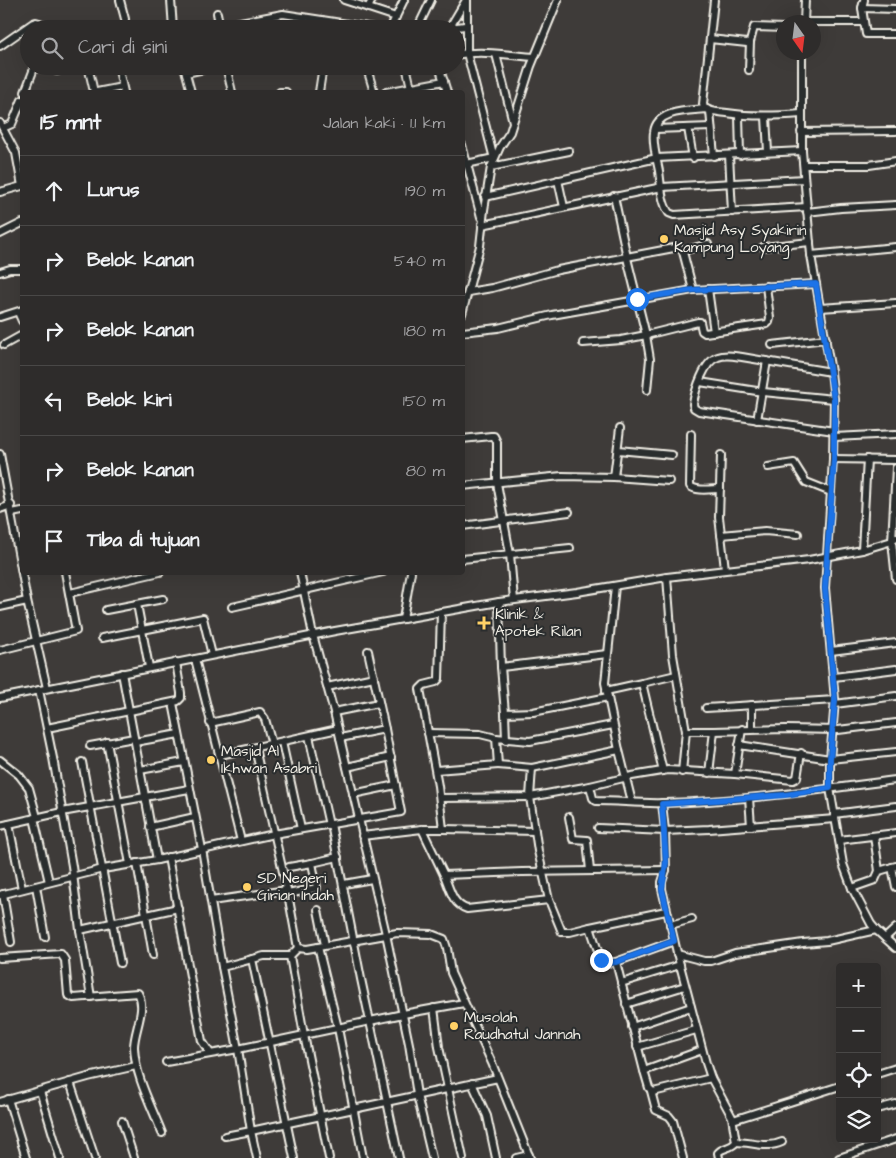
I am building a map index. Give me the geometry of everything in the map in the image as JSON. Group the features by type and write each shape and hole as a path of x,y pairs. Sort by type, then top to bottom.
{"street":[{"path":"120,0 124,19"},
{"path":"170,0 172,20"},
{"path":"344,0 396,17"},
{"path":"368,8 372,0"},
{"path":"394,20 404,0"},
{"path":"421,20 430,0"},
{"path":"466,0 467,53 494,159"},
{"path":"454,20 466,0"},
{"path":"465,303 479,253 485,197 491,167 513,123 534,57 558,0"},
{"path":"714,0 703,104 704,108 708,110 714,156"},
{"path":"804,15 805,0"},
{"path":"864,0 862,8 866,34 896,34"},
{"path":"862,8 896,8"},
{"path":"217,13 218,20"},
{"path":"256,20 283,14 322,20"},
{"path":"821,22 863,22"},
{"path":"749,70 750,42 754,27 776,28"},
{"path":"1,41 20,31"},
{"path":"710,39 750,42"},
{"path":"467,53 534,57"},
{"path":"496,54 513,123"},
{"path":"802,60 802,151 811,255 826,339 834,399 834,459 825,588 835,702 830,759 830,788 843,864 852,888 876,930 896,948"},
{"path":"26,90 32,75"},
{"path":"90,75 94,90"},
{"path":"120,75 123,90"},
{"path":"186,75 190,90"},
{"path":"228,75 232,90"},
{"path":"318,90 321,75"},
{"path":"369,75 373,90"},
{"path":"408,75 411,90 444,81"},
{"path":"442,75 446,90"},
{"path":"20,105 12,124 1,126 16,153 20,175"},
{"path":"801,114 766,117 708,110 669,115 663,119 655,129 657,158 669,213 674,215 896,205"},
{"path":"739,115 740,154"},
{"path":"766,117 768,152"},
{"path":"655,129 711,127"},
{"path":"688,128 693,158"},
{"path":"802,132 896,131"},
{"path":"491,167 569,151"},
{"path":"485,197 657,158 693,158 802,151"},
{"path":"729,155 732,212"},
{"path":"482,223 465,164 494,159"},
{"path":"804,165 870,165 896,161"},
{"path":"482,223 662,187 804,178"},
{"path":"558,180 564,207"},
{"path":"0,192 20,187"},
{"path":"614,196 626,256 646,335 650,359 647,390"},
{"path":"0,234 20,224"},
{"path":"763,247 810,242"},
{"path":"682,251 708,244"},
{"path":"468,292 492,288 558,270 679,247 682,251 693,290"},
{"path":"811,255 896,247"},
{"path":"0,272 20,269"},
{"path":"465,332 498,328 552,315 693,290 816,284"},
{"path":"583,343 626,339 698,322 700,322 703,333 763,325 769,322 766,286"},
{"path":"708,289 714,332"},
{"path":"820,308 896,303"},
{"path":"0,317 20,311"},
{"path":"4,345 20,336"},
{"path":"772,346 826,339"},
{"path":"831,372 767,361 728,356 718,357 712,360 708,366 700,382 693,404 696,410 834,434 896,434"},
{"path":"757,420 767,361"},
{"path":"700,382 763,392 834,399"},
{"path":"614,476 620,428"},
{"path":"692,434 690,486 692,489 698,490 720,489"},
{"path":"465,439 494,436 497,442 497,483 510,554 514,600"},
{"path":"618,450 672,455"},
{"path":"721,455 719,518 725,569"},
{"path":"0,458 20,549"},
{"path":"834,459 896,460"},
{"path":"862,550 867,459"},
{"path":"768,467 794,463 806,482 832,492"},
{"path":"896,468 894,540 896,580"},
{"path":"465,486 562,476 614,476 669,481"},
{"path":"0,509 11,505"},
{"path":"12,513 20,511"},
{"path":"465,526 569,512"},
{"path":"721,535 765,531 798,534"},
{"path":"0,698 313,635 441,612 667,577 826,557 862,550 894,540"},
{"path":"465,559 570,548"},
{"path":"24,575 27,601 46,688"},
{"path":"0,650 76,631 66,575"},
{"path":"70,593 147,575"},
{"path":"301,575 313,635 334,712 386,934 432,1158"},
{"path":"232,607 370,575"},
{"path":"403,619 410,575"},
{"path":"667,577 671,640 686,731 682,772"},
{"path":"615,586 607,654 607,694 632,802"},
{"path":"106,610 163,599"},
{"path":"0,607 27,601"},
{"path":"499,602 506,740"},
{"path":"137,604 149,667"},
{"path":"441,612 438,679 436,682 424,685 420,689 436,770 443,829"},
{"path":"102,638 202,618 212,656"},
{"path":"831,651 896,643"},
{"path":"11,942 1,895 103,869 157,860 274,834 401,812 402,809 368,651"},
{"path":"501,667 607,654"},
{"path":"195,659 241,841"},
{"path":"47,728 178,701 181,698 176,662"},
{"path":"834,677 896,669"},
{"path":"122,673 157,860"},
{"path":"505,713 533,712 676,675"},
{"path":"327,687 374,677"},
{"path":"642,683 663,771"},
{"path":"38,690 62,812 91,997"},
{"path":"706,708 835,702 896,696"},
{"path":"173,703 202,849 257,1158"},
{"path":"334,712 379,703"},
{"path":"752,705 752,729"},
{"path":"210,723 260,712 265,718 272,744"},
{"path":"686,731 742,729 832,730 896,723"},
{"path":"428,733 480,734 523,742 613,725"},
{"path":"220,755 338,729"},
{"path":"340,738 385,729"},
{"path":"735,774 742,729"},
{"path":"709,773 714,731"},
{"path":"90,746 107,742 179,734"},
{"path":"309,736 344,884 399,1158"},
{"path":"496,738 498,765"},
{"path":"107,742 118,802 146,915 153,955"},
{"path":"282,742 301,829"},
{"path":"739,745 801,753 830,759 896,752"},
{"path":"254,748 298,948"},
{"path":"436,770 498,765 532,768 619,750"},
{"path":"440,798 530,798 663,771 795,779 801,753"},
{"path":"347,766 390,757"},
{"path":"0,760 29,788 49,882"},
{"path":"82,762 120,963"},
{"path":"140,770 184,762"},
{"path":"532,768 530,798 542,872 549,900 562,932 570,932 666,911"},
{"path":"590,786 594,800 662,804 805,793 896,780"},
{"path":"353,794 396,785"},
{"path":"0,826 91,806 189,789"},
{"path":"749,798 751,826"},
{"path":"662,804 666,870 662,885 666,911 702,1050 711,1078 733,1120 736,1142"},
{"path":"598,828 664,831 751,826 896,806"},
{"path":"150,827 195,817"},
{"path":"569,817 573,839 587,840 590,870"},
{"path":"9,824 22,889"},
{"path":"362,836 422,829 535,830"},
{"path":"422,829 457,905 464,908 549,900"},
{"path":"838,840 896,834"},
{"path":"852,888 875,880 879,871 874,836"},
{"path":"168,857 202,1041 210,1053"},
{"path":"289,868 338,857"},
{"path":"211,901 317,888 312,863"},
{"path":"879,871 894,867 896,887"},
{"path":"444,875 590,870 666,870"},
{"path":"344,884 372,879"},
{"path":"36,886 45,937"},
{"path":"80,930 178,908"},
{"path":"318,910 325,945"},
{"path":"670,925 692,919"},
{"path":"590,927 601,960 608,963 616,962 674,941"},
{"path":"885,938 896,928"},
{"path":"677,954 711,961 736,953 803,942 827,941 876,930"},
{"path":"298,948 318,947 386,934 420,933 431,934 444,939 451,973 498,1078 530,1156 516,1158"},
{"path":"318,947 338,1028 363,1158"},
{"path":"222,967 274,955 290,956 298,948"},
{"path":"0,958 61,954 64,960 68,995 73,998 138,993 141,1000 134,1042 136,1066 162,1133"},
{"path":"290,956 329,1158"},
{"path":"252,959 294,1158"},
{"path":"616,962 637,1046 652,1091 656,1110 669,1116 673,1121 683,1158"},
{"path":"621,982 680,966"},
{"path":"626,1004 685,986"},
{"path":"166,1062 464,1002"},
{"path":"632,1027 691,1007"},
{"path":"434,1008 447,1089 463,1158"},
{"path":"637,1046 696,1030"},
{"path":"644,1071 702,1050"},
{"path":"0,1102 136,1066"},
{"path":"881,1073 896,1068"},
{"path":"225,1136 498,1078"},
{"path":"652,1091 711,1078"},
{"path":"70,1082 95,1158 103,1156"},
{"path":"472,1083 487,1116 496,1158"},
{"path":"733,1120 836,1087"},
{"path":"40,1091 60,1158"},
{"path":"8,1100 26,1158"},
{"path":"881,1109 896,1104"},
{"path":"122,1121 134,1158"},
{"path":"839,1158 896,1139"},
{"path":"719,1158 718,1153 720,1150 729,1148 736,1142 749,1142 762,1146 782,1142"}],"place":[{"name":"Masjid Asy Syakirin Kampung Loyang","path":"664,239"},
{"name":"Klinik & Apotek Rilan","path":"484,623"},
{"name":"Masjid Al Ikhwan Asabri","path":"211,760"},
{"name":"SD Negeri Girian Indah","path":"247,887"},
{"name":"Musolah Raudhatul Jannah","path":"454,1026"}],"route":[{"path":"601,960 608,963 616,962 674,941 662,889 666,862 662,804 785,795 830,788 830,759 835,700 825,588 834,459 834,399 816,284 693,290 637,299"}]}
